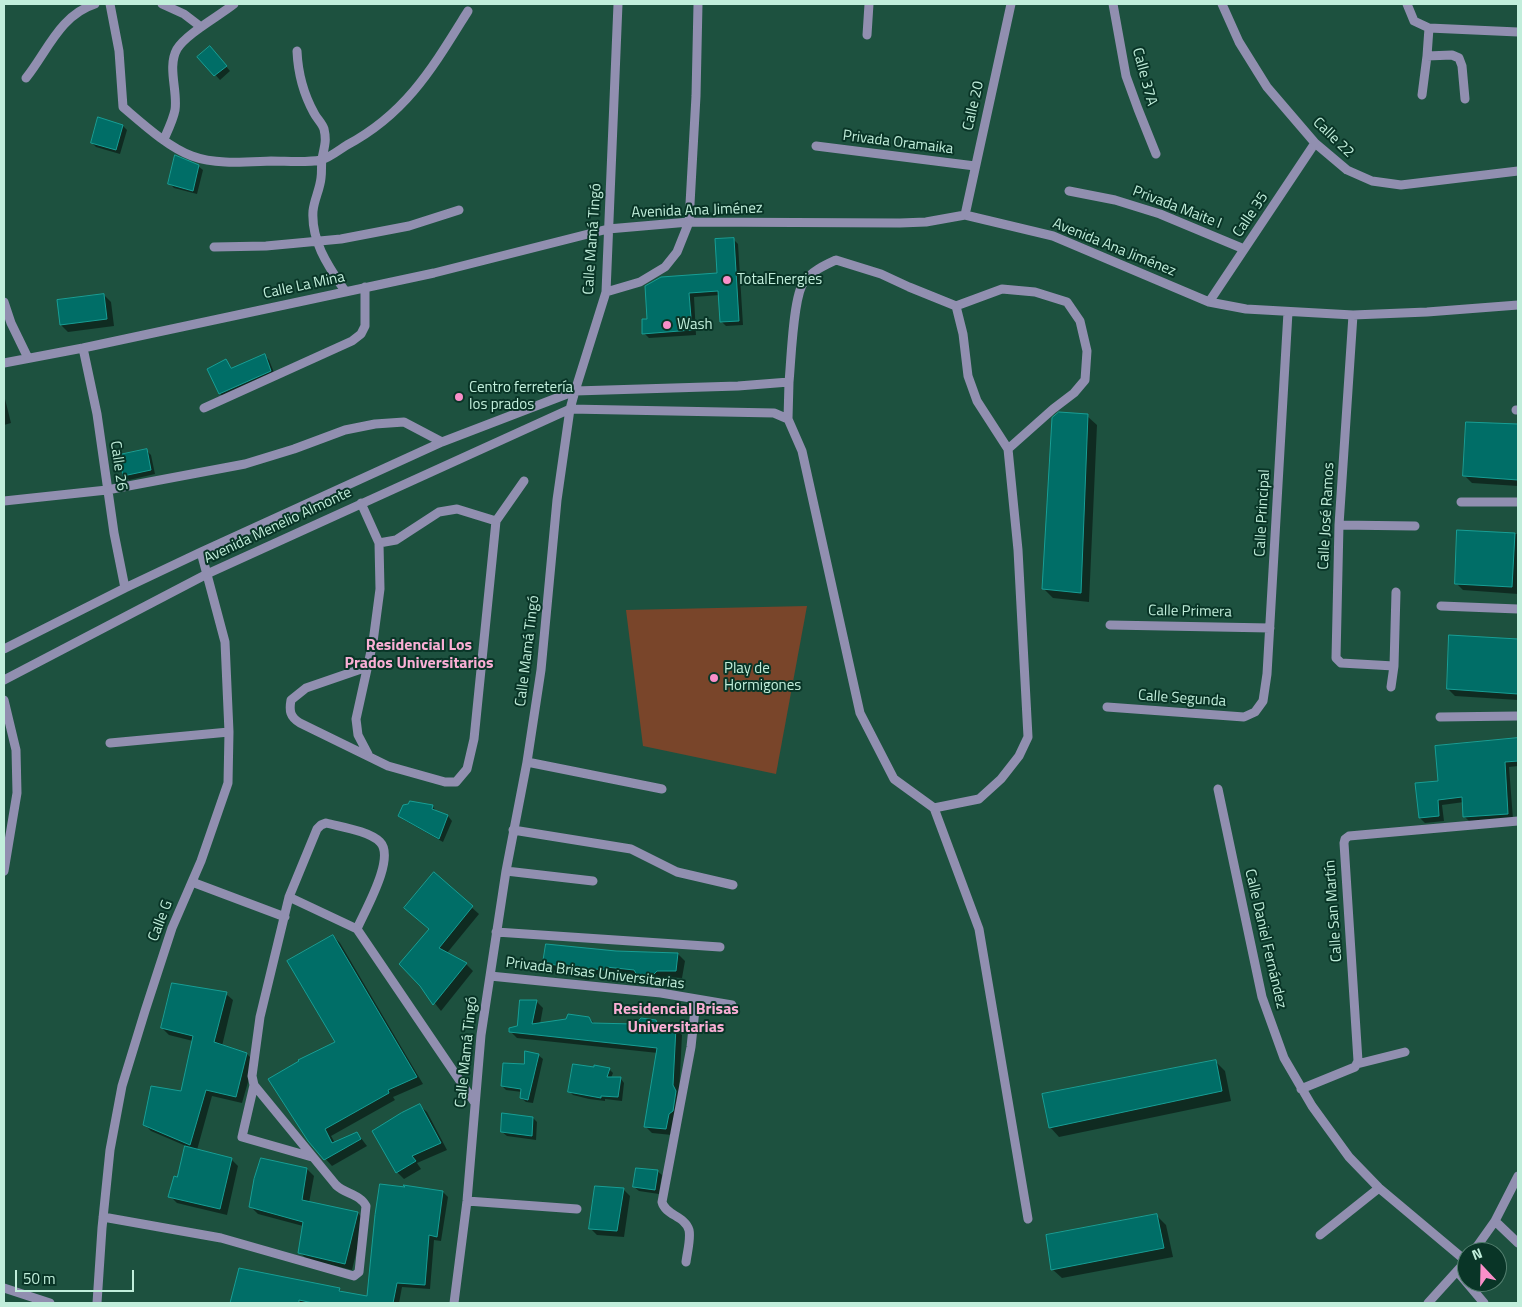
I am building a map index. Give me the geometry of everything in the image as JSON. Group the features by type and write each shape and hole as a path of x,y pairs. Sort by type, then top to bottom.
{"street":[{"path":"26,78 57,32 72,17 95,4"},
{"path":"110,4 119,51 124,107 164,140 190,155 208,160 240,163 322,160 365,136 384,121 413,93 435,64 468,11"},
{"path":"162,4 184,14 201,27"},
{"path":"164,140 175,110 174,57 178,48 201,27 234,4"},
{"name":"Calle Mamá Tingó","path":"454,1303 467,1201 481,1035 513,830 528,762 541,670 557,500 570,410 606,292 618,4"},
{"path":"606,292 640,282 665,267 677,252 689,222 696,96 698,4"},
{"path":"867,35 869,4"},
{"name":"Calle 20","path":"964,215 1011,4"},
{"name":"Calle 37A","path":"1113,4 1126,76 1156,154"},
{"name":"Calle 22","path":"1222,4 1239,42 1267,87 1315,143 1347,170 1372,181 1401,185 1518,171"},
{"path":"1407,4 1414,21 1428,28 1518,32"},
{"path":"1422,95 1427,56 1428,28"},
{"path":"297,51 298,67 304,92 316,118 324,128 326,145 322,160 321,181 314,209 313,226 321,252 330,270 345,291"},
{"path":"1427,56 1452,55 1459,58 1462,66 1465,99"},
{"name":"Calle 35","path":"1209,302 1315,143"},
{"name":"Privada Oramaika","path":"816,146 975,166"},
{"name":"Privada Maite I","path":"1069,191 1115,200 1160,214 1244,249"},
{"path":"214,247 266,246 341,239 409,226 459,210"},
{"name":"Avenida Ana Jiménez","path":"608,229 689,222 926,222 964,215 1053,236 1209,302 1246,309 1353,315 1518,305"},
{"name":"Calle La Mina","path":"4,363 83,348 434,273 608,229"},
{"path":"1008,449 1052,409 1074,393 1085,380 1086,351 1080,321 1067,302 1035,292 1002,290 956,306 881,274 836,260 817,269 802,283 796,307 789,382 788,419 802,451 860,713 894,779 934,808 979,929 1028,1219"},
{"path":"204,408 352,341 361,334 366,326 365,287"},
{"path":"4,302 11,323 28,358"},
{"path":"934,808 979,799 1001,779 1019,756 1028,737 1018,550 1008,449 976,401 968,376 964,334 956,306"},
{"name":"Calle Principal","path":"1255,712 1263,701 1267,674 1288,312"},
{"name":"Calle José Ramos","path":"1353,315 1339,525 1336,658 1341,662 1394,666"},
{"name":"Calle 26","path":"83,348 97,414 125,588"},
{"name":"Avenida Menelio Almonte","path":"4,649 125,588 442,442 575,391 703,388 789,382"},
{"path":"570,410 774,413 788,419"},
{"name":"Avenida Menelio Almonte","path":"4,680 207,574 570,410"},
{"path":"4,501 108,490 245,464 294,449 345,430 374,424 404,422 442,442"},
{"path":"367,667 306,688 291,700 291,716 300,723 388,766 445,782 456,782 467,769 474,739 496,521 524,481"},
{"path":"1461,502 1518,502"},
{"path":"361,503 378,543 380,589 373,642 356,719 358,736 370,756"},
{"path":"378,543 396,540 439,512 457,509 496,521"},
{"path":"1339,525 1414,526"},
{"name":"Calle G","path":"97,1303 110,1150 122,1086 172,928 201,861 228,783 229,732 225,642 202,552"},
{"path":"1392,687 1396,592"},
{"path":"1441,606 1518,609"},
{"name":"Calle Primera","path":"1110,624 1270,628"},
{"path":"4,700 16,750 17,793 4,871"},
{"name":"Calle Segunda","path":"1107,707 1244,716 1255,712"},
{"path":"1440,717 1518,716"},
{"path":"110,743 229,732"},
{"path":"528,762 662,789"},
{"name":"Calle Daniel Fernández","path":"1218,789 1262,996 1276,1041 1284,1058 1301,1089 1349,1157 1379,1188 1457,1253"},
{"name":"Calle San Martín","path":"1357,1064 1345,839 1349,836 1518,821"},
{"path":"312,1157 242,1137 254,1085 252,1076 260,1017 286,917 289,897 321,825 326,823 370,835 381,842 385,849 382,874 357,929"},
{"path":"513,830 631,849 677,872 733,884"},
{"path":"506,871 593,881"},
{"path":"192,882 286,917"},
{"path":"289,897 357,929 476,1103"},
{"path":"496,932 720,947"},
{"name":"Privada Brisas Universitarias","path":"490,976 661,993 732,1005"},
{"name":"Privada Brisas Universitarias","path":"686,1262 688,1227 665,1209 662,1202 691,1047 696,1000"},
{"path":"1301,1089 1357,1064 1405,1052"},
{"path":"103,1217 221,1238 354,1276 360,1272 366,1206 360,1198 340,1190 254,1085"},
{"path":"1480,1242 1495,1221 1518,1176"},
{"path":"1320,1235 1379,1188"},
{"path":"467,1201 578,1209"},
{"path":"1495,1221 1518,1243"},
{"path":"1428,1303 1457,1271"},
{"path":"4,1288 50,1303"},
{"path":"1475,1292 1484,1303"}],"shaded area":[{"name":"Play de Hormigones","path":"807,606 776,774 643,746 626,610"}],"building":[{"path":"210,46 227,66 214,76 197,57"},
{"path":"98,117 123,125 116,150 91,143"},
{"path":"175,155 199,165 193,191 168,184"},
{"path":"734,238 739,321 720,322 718,291 689,293 692,330 642,334 642,319 647,319 645,286 661,277 717,273 715,239"},
{"path":"104,294 107,319 60,325 57,300"},
{"path":"265,354 271,371 219,394 207,369 226,359 231,368"},
{"path":"1059,412 1088,414 1081,593 1042,589 1052,418"},
{"path":"1466,422 1518,424 1518,480 1463,476"},
{"path":"147,449 151,470 123,476 119,455"},
{"path":"1457,530 1515,533 1512,587 1455,584"},
{"path":"1449,635 1518,639 1518,694 1447,689"},
{"path":"1518,738 1518,761 1505,762 1508,814 1463,817 1462,797 1438,800 1439,816 1419,818 1415,783 1438,781 1435,746"},
{"path":"410,801 433,805 432,809 448,815 439,839 398,816 403,805 408,804"},
{"path":"434,872 473,906 439,948 467,963 433,1005 420,986 399,964 429,929 404,908"},
{"path":"333,935 417,1077 388,1090 389,1093 325,1129 332,1143 357,1132 361,1139 324,1160 308,1141 268,1079 298,1060 335,1042 287,961"},
{"path":"546,944 616,951 678,953 676,971 657,971 652,976 637,975 634,970 606,967 605,970 586,968 582,974 565,971 562,966 543,963"},
{"path":"172,983 227,992 214,1042 247,1053 236,1097 206,1090 190,1145 143,1125 151,1086 181,1091 193,1036 161,1028"},
{"path":"520,1000 537,1000 532,1024 566,1019 568,1014 589,1017 592,1023 635,1024 641,1018 656,1020 658,1027 676,1027 673,1085 676,1091 673,1111 669,1114 666,1129 644,1127 657,1048 509,1032 509,1028 517,1026"},
{"path":"525,1051 539,1054 528,1100 520,1098 521,1089 501,1086 503,1063 524,1064"},
{"path":"1216,1060 1222,1091 1049,1128 1042,1094"},
{"path":"573,1064 610,1068 607,1077 621,1077 618,1097 601,1096 601,1098 568,1092"},
{"path":"420,1104 441,1143 412,1156 416,1161 396,1173 372,1131"},
{"path":"502,1113 533,1117 532,1136 501,1132"},
{"path":"185,1146 232,1158 220,1209 168,1197 174,1176 177,1177"},
{"path":"261,1158 307,1168 302,1200 358,1212 345,1264 298,1253 303,1222 249,1207 254,1179"},
{"path":"636,1168 658,1170 655,1190 633,1187"},
{"path":"380,1184 405,1187 403,1185 443,1191 437,1237 429,1235 425,1285 397,1283 393,1303 313,1303 299,1300 299,1303 230,1303 239,1268 340,1288 339,1291 367,1296"},
{"path":"595,1186 624,1188 617,1231 589,1229"},
{"path":"1157,1214 1164,1248 1051,1270 1046,1235"}],"place":[{"name":"TotalEnergies","path":"727,280"},
{"name":"Wash","path":"667,325"},
{"name":"Centro ferretería los prados","path":"459,397"},
{"name":"Play de Hormigones","path":"714,678"}],"district":[{"name":"Residencial Los Prados Universitarios","path":"419,655"},
{"name":"Residencial Brisas Universitarias","path":"676,1019"}]}
